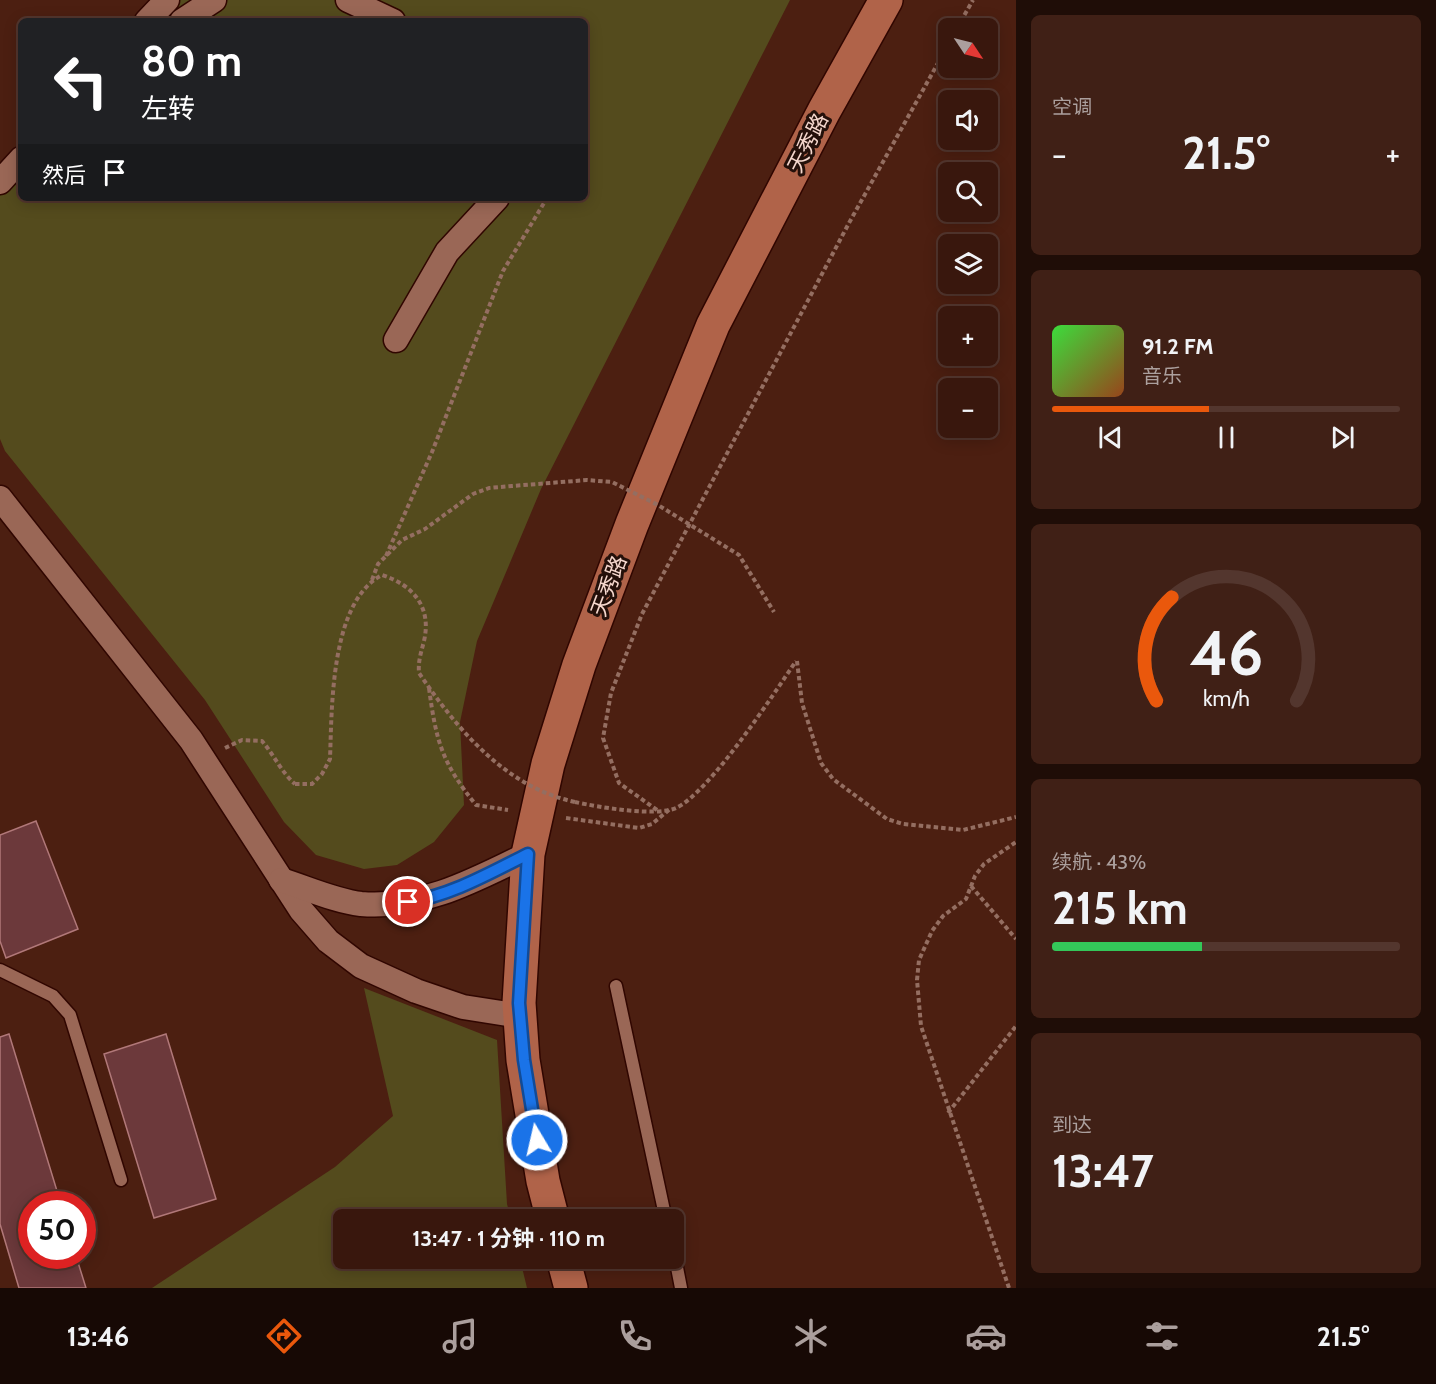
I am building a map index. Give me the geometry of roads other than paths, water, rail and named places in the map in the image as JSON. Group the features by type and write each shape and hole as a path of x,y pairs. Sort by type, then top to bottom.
{"main road":[{"name":"天秀路","path":"550,1209 543,1181 524,1060 520,1016 528,854 548,764 579,665 632,524 713,325 824,111 886,0"},
{"path":"566,1269 571,1288"}],"street":[{"path":"150,18 167,0"},
{"path":"187,18 214,0"},
{"path":"348,0 387,18"},
{"path":"0,182 18,162"},
{"path":"396,340 447,252 494,201"},
{"path":"0,498 127,657 206,764 313,926 328,941 361,966 416,991 462,1007 520,1016"},
{"path":"281,880 360,904 423,900 467,884 528,854"}],"lane":[{"path":"0,970 53,996 70,1016 121,1180"},
{"path":"616,986 664,1209"},
{"path":"677,1269 681,1288"}]}
